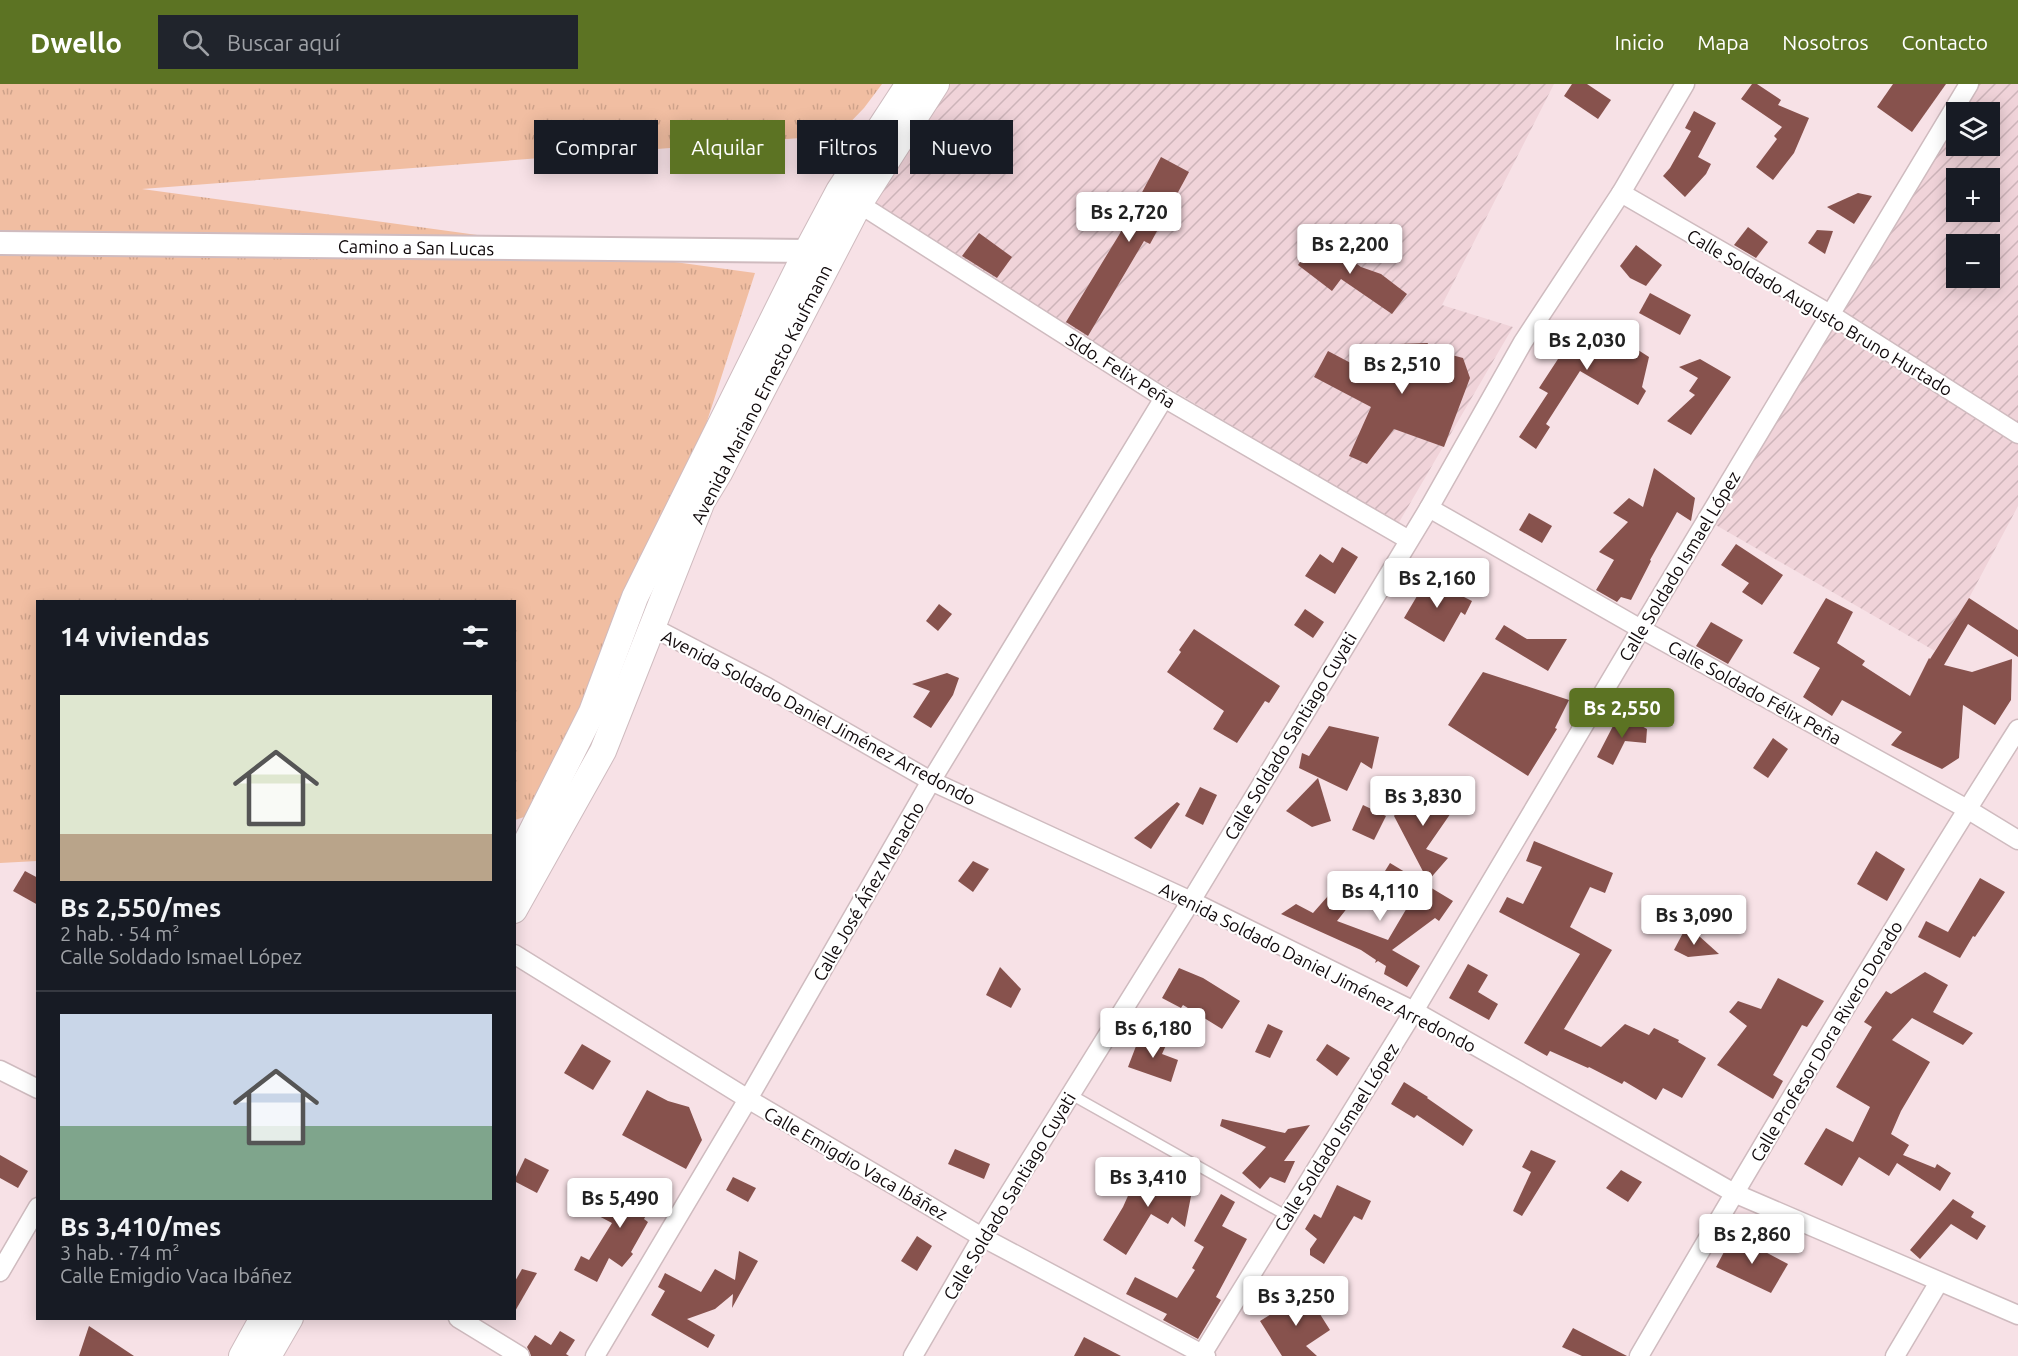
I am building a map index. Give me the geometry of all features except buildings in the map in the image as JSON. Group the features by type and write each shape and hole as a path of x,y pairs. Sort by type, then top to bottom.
{"main road":[{"name":"Avenida Mariano Ernesto Kaufmann","path":"516,863 592,712 635,597 909,84"},
{"name":"Avenida Mariano Ernesto Kaufmann","path":"849,197 936,84"},
{"name":"Avenida Mariano Ernesto Kaufmann","path":"516,906 603,751 702,501 719,473 818,257"},
{"path":"242,1356 262,1320"},
{"path":"268,1356 289,1320"}],"street":[{"name":"Calle Soldado Santiago Cuyati","path":"913,1356 982,1237 1191,901 1429,508 1523,342 1621,193 1685,84"},
{"name":"Calle Soldado Ismael López","path":"1203,1355 1414,1011 1969,84"},
{"name":"Calle Soldado Augusto Bruno Hurtado","path":"1621,193 1830,314 2018,434"},
{"name":"Sldo. Felix Peña","path":"849,197 1164,398 1409,540"},
{"name":"Camino a San Lucas","path":"0,243 818,257"},
{"name":"Calle José Áñez Menacho","path":"595,1356 748,1099 931,781 1164,398"},
{"name":"Calle Soldado Félix Peña","path":"1429,508 1641,629 1967,809 2018,840"},
{"name":"Avenida Soldado Daniel Jiménez Arredondo","path":"652,627 767,687 931,781 1191,901 1414,1011 1734,1193 2018,1316"},
{"name":"Calle Profesor Dora Rivero Dorado","path":"1639,1356 1734,1193 2018,729"},
{"name":"Calle Emigdio Vaca Ibáñez","path":"516,955 748,1099 982,1237 1203,1355"},
{"path":"0,1070 36,1088"},
{"path":"0,1272 36,1210"},
{"path":"1895,1356 1939,1282"},
{"path":"461,1320 520,1356"}],"lane":[{"path":"1070,1094 1287,1216"}],"shaded area":[{"path":"933,84 1554,84 1442,305 1513,327 1398,524 859,204 878,174 898,174 898,141 910,121 910,174 1013,174 1013,120 911,120"},
{"path":"1969,84 2018,84 2018,506 1969,598 1935,651 1707,520 1946,122 1946,156 2000,156 2000,102 1958,102"}],"green space":[{"path":"0,84 882,84 852,120 797,120 797,138 785,139 785,120 670,120 670,148 658,149 658,120 534,120 534,159 142,189 755,273 643,619 536,813 516,820 516,600 36,600 36,861 0,863"}]}
